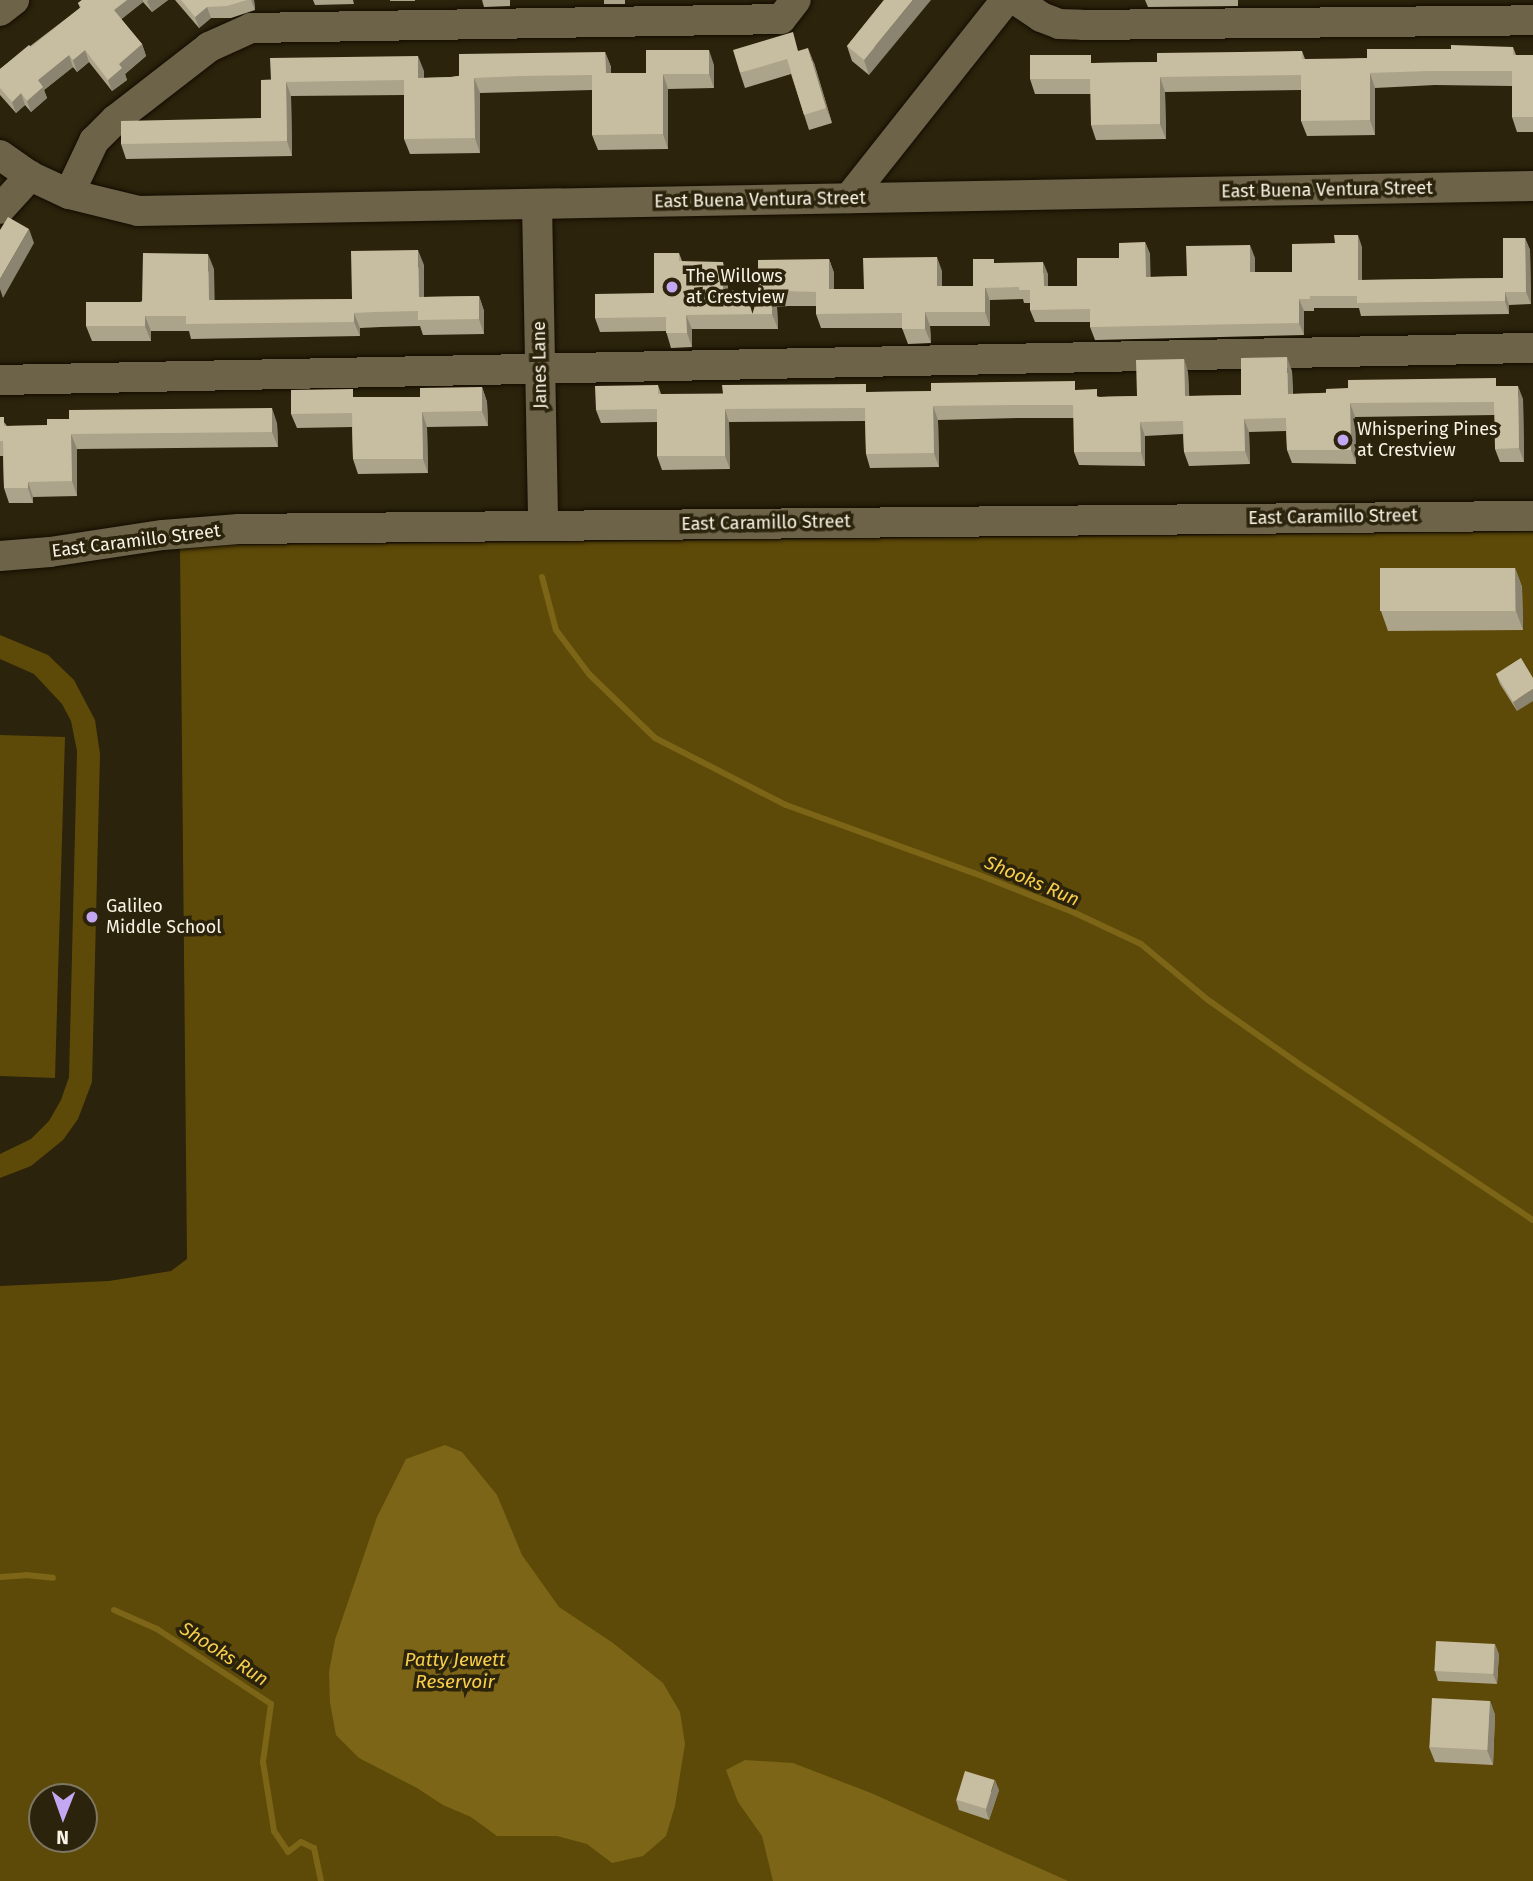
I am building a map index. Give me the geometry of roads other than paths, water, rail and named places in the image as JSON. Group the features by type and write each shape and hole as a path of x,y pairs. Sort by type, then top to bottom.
{"street":[{"path":"0,11 14,0"},
{"path":"69,194 94,141 115,120 209,47 251,28 781,19 796,0"},
{"path":"849,198 1006,0"},
{"path":"1016,0 1041,17 1059,23 1082,25 1533,20"},
{"name":"East Buena Ventura Street","path":"0,155 30,176 69,194 138,211 1533,186"},
{"path":"0,209 30,176"},
{"name":"Janes Lane","path":"537,204 543,525"},
{"path":"0,380 1533,348"},
{"name":"East Caramillo Street","path":"0,556 50,552 199,531 543,525 1533,516"}],"water":[{"name":"Patty Jewett Reservoir","path":"445,1445 462,1452 497,1495 522,1555 559,1607 613,1643 663,1683 680,1712 685,1744 675,1806 666,1836 643,1856 612,1863 587,1844 557,1836 497,1836 471,1817 443,1805 417,1788 359,1758 336,1735 330,1703 329,1672 335,1640 377,1517 406,1459"},
{"path":"745,1760 793,1763 871,1793 1068,1881 773,1881 762,1836 738,1802 726,1770"}],"waterway":[{"name":"Shooks Run","path":"542,577 556,630 589,674 655,738 786,805 974,873 1073,912 1141,944 1208,1000 1533,1220"},
{"name":"Shooks Run","path":"0,1577 26,1575 53,1578"},
{"name":"Shooks Run","path":"114,1610 157,1629 271,1704 263,1762 274,1831 288,1852 301,1842 314,1848 321,1881"}],"place":[{"name":"The Willows at Crestview","path":"672,287"},
{"name":"Whispering Pines at Crestview","path":"1343,440"},
{"name":"Galileo Middle School","path":"92,917"}]}
